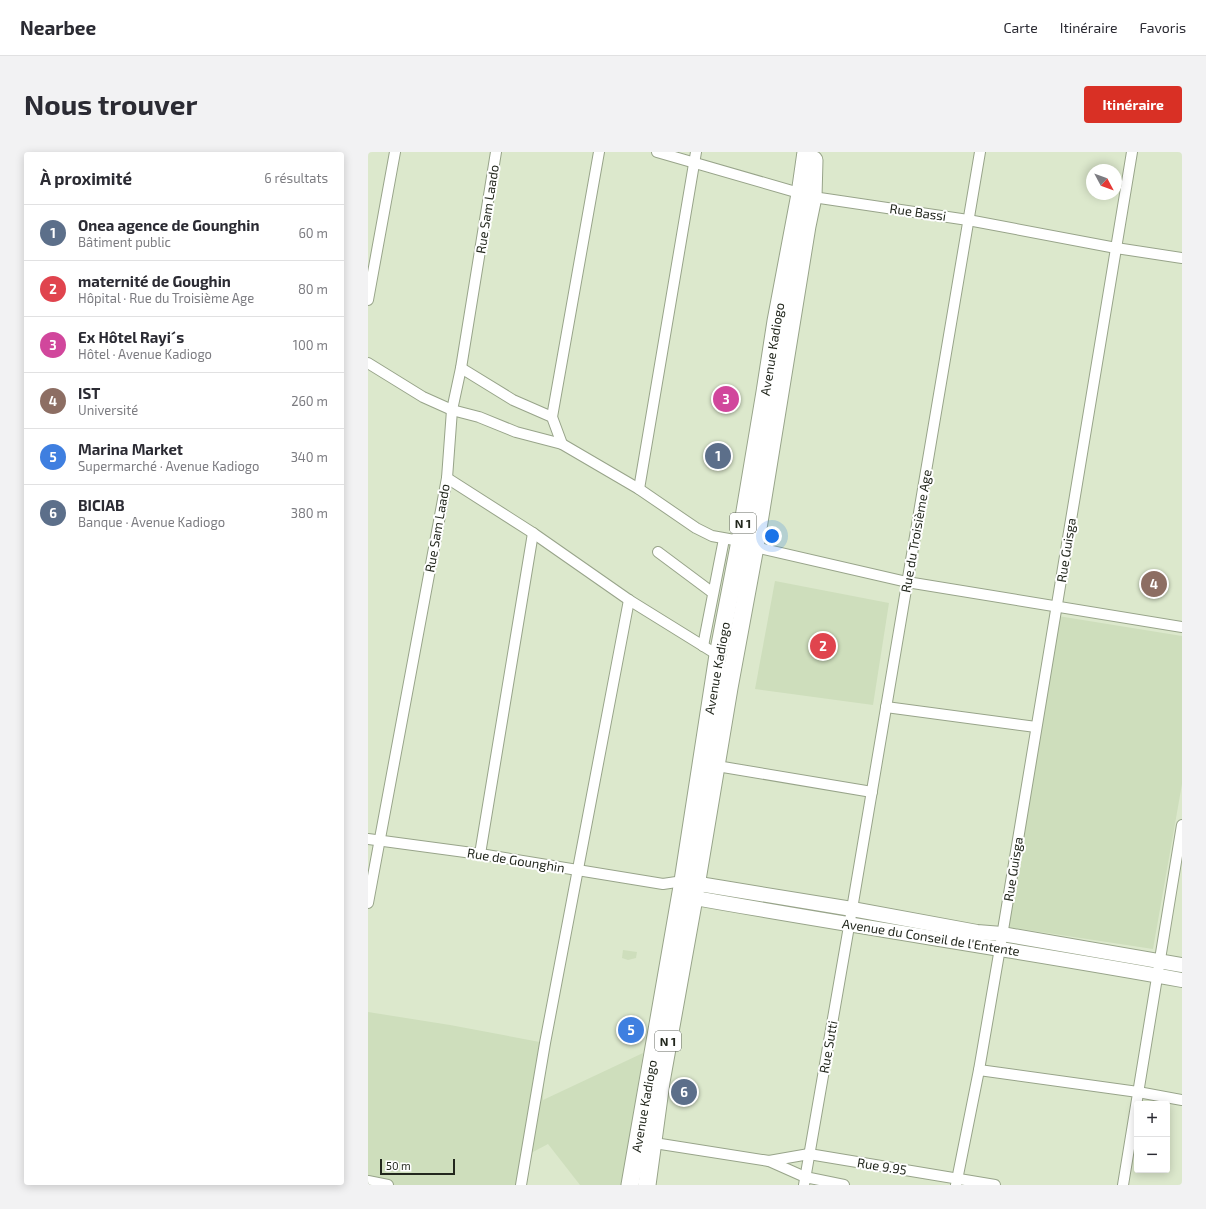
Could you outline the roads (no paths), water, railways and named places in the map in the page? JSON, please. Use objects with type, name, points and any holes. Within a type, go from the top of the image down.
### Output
[{"type":"highway","name":"Avenue Kadiogo","points":[[630,1185],[646,1141],[661,1082],[688,889],[718,655],[739,542],[807,226],[806,152]]},
{"type":"highway","name":"Avenue Kadiogo","points":[[806,195],[815,152]]},
{"type":"highway","name":"Avenue Kadiogo","points":[[688,889],[717,766],[734,663],[739,542]]},
{"type":"highway","name":"Avenue Kadiogo","points":[[646,1141],[647,1185]]},
{"type":"street","points":[[368,300],[395,152]]},
{"type":"street","name":"Rue Sam Laado","points":[[368,903],[447,478],[452,410],[461,368],[496,152]]},
{"type":"street","points":[[562,444],[552,417],[600,152]]},
{"type":"street","name":"Rue Bassi","points":[[657,152],[806,195],[968,220],[1116,248],[1182,258]]},
{"type":"street","points":[[639,489],[696,152]]},
{"type":"street","name":"Rue du Troisième Age","points":[[852,909],[980,152]]},
{"type":"street","name":"Rue Guisga","points":[[956,1182],[979,1070],[1000,948],[1132,152]]},
{"type":"street","points":[[368,363],[423,397],[452,410],[479,417],[516,432],[562,444],[639,489],[696,528],[712,536],[907,582],[1182,627]]},
{"type":"street","points":[[461,368],[513,400],[552,417]]},
{"type":"street","points":[[447,478],[534,533],[629,600],[703,646],[734,663]]},
{"type":"street","points":[[480,854],[534,533]]},
{"type":"street","points":[[703,646],[713,593],[739,542]]},
{"type":"street","points":[[658,552],[713,593]]},
{"type":"street","points":[[521,1185],[545,1043],[629,600]]},
{"type":"street","points":[[886,707],[1036,727]]},
{"type":"street","points":[[717,766],[872,792]]},
{"type":"street","points":[[1123,1185],[1182,827]]},
{"type":"street","name":"Rue de Gounghin","points":[[368,839],[480,854],[688,889]]},
{"type":"street","name":"Avenue du Conseil de l'Entente","points":[[688,889],[852,909],[977,932],[1002,934],[1159,968],[1182,980]]},
{"type":"street","name":"Avenue du Conseil de l'Entente","points":[[688,889],[849,924],[1000,948],[1159,968],[1182,965]]},
{"type":"street","name":"Rue Sutti","points":[[804,1181],[852,909]]},
{"type":"street","points":[[979,1070],[1138,1092],[1182,1100]]},
{"type":"street","name":"Rue 9.95","points":[[646,1141],[769,1161],[809,1154],[956,1182],[995,1185]]},
{"type":"street","name":"Rue 9.95","points":[[769,1161],[804,1181],[844,1185]]},
{"type":"street","points":[[368,1182],[388,1185]]},
{"type":"place","name":"Ex Hôtel Rayi´s","points":[[726,399]]},
{"type":"place","name":"Onea agence de Gounghin","points":[[718,456]]},
{"type":"place","name":"IST","points":[[1154,584]]},
{"type":"place","name":"maternité de Goughin","points":[[823,646]]},
{"type":"place","name":"Marina Market","points":[[631,1030]]},
{"type":"place","name":"BICIAB","points":[[684,1092]]}]
